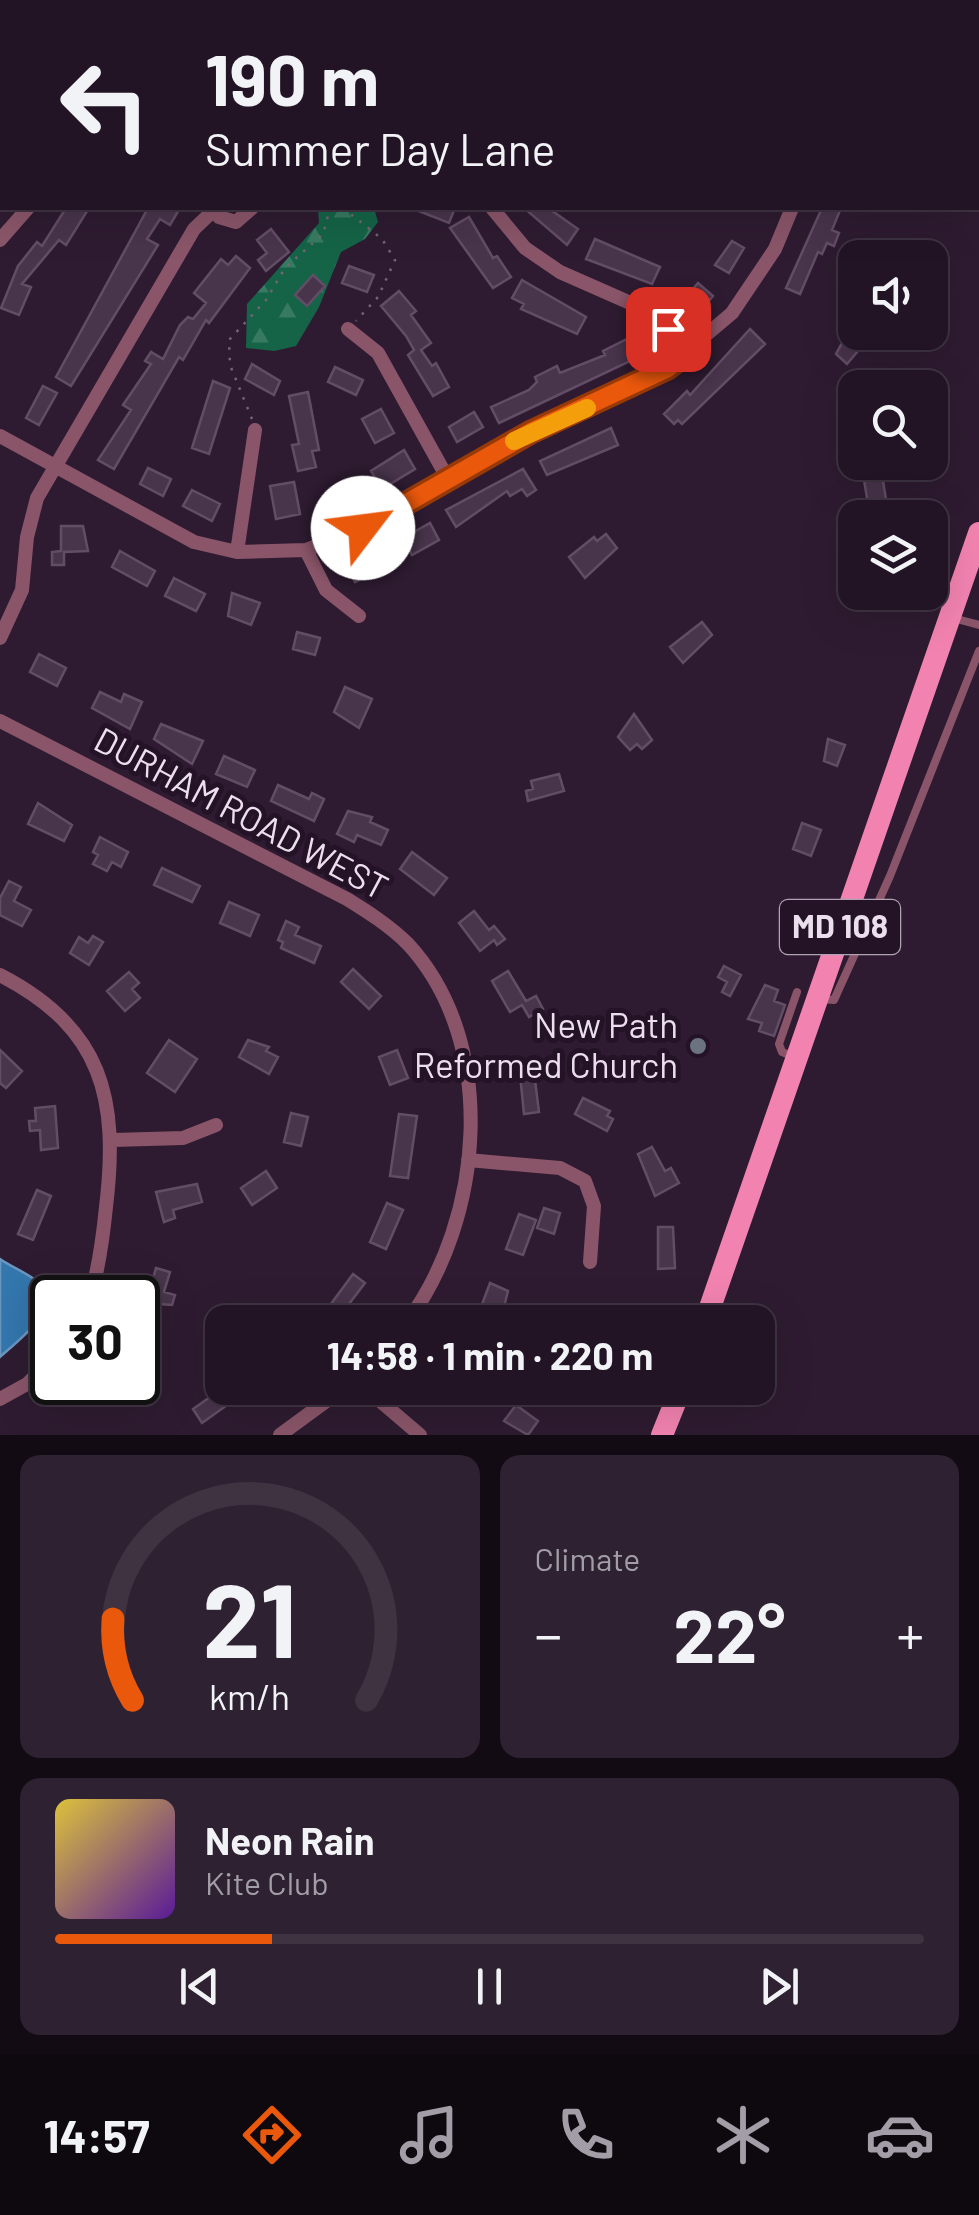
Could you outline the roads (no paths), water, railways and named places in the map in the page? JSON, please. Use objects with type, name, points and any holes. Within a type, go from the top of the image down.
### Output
[{"type":"main road","name":"MD 108","points":[[710,1305],[796,1057],[806,996],[979,533]]},
{"type":"main road","points":[[662,1435],[674,1405]]},
{"type":"street","points":[[0,240],[26,210]]},
{"type":"street","points":[[0,638],[27,570],[30,518],[56,464],[194,229],[213,210]]},
{"type":"street","points":[[215,210],[226,220],[236,222],[250,210]]},
{"type":"street","points":[[494,210],[525,248],[560,272],[656,318],[687,353]]},
{"type":"street","points":[[0,436],[176,534],[238,552],[306,550],[363,528],[531,432],[648,380],[687,353],[747,293],[775,249],[791,210]]},
{"type":"street","points":[[348,329],[378,353],[448,478]]},
{"type":"street","points":[[238,552],[255,430]]},
{"type":"street","points":[[306,550],[326,590],[359,616]]},
{"type":"street","name":"DURHAM ROAD WEST","points":[[0,721],[347,899],[390,928],[425,966],[450,1013],[464,1072],[468,1160],[450,1247],[417,1305]]},
{"type":"street","points":[[0,976],[40,998],[80,1042],[102,1085],[113,1140],[95,1275]]},
{"type":"street","points":[[113,1140],[183,1138],[216,1125]]},
{"type":"street","points":[[468,1160],[560,1168],[585,1181],[594,1206],[590,1262]]},
{"type":"street","points":[[0,1399],[30,1381]]},
{"type":"street","points":[[280,1435],[321,1405]]},
{"type":"street","points":[[385,1405],[420,1435]]},
{"type":"lane","points":[[948,617],[979,625]]},
{"type":"lane","points":[[806,996],[834,1000],[890,876],[979,652]]},
{"type":"water","points":[[0,1259],[30,1277],[30,1329],[0,1357]]},
{"type":"place","name":"New Path Reformed Church","points":[[698,1046]]}]
